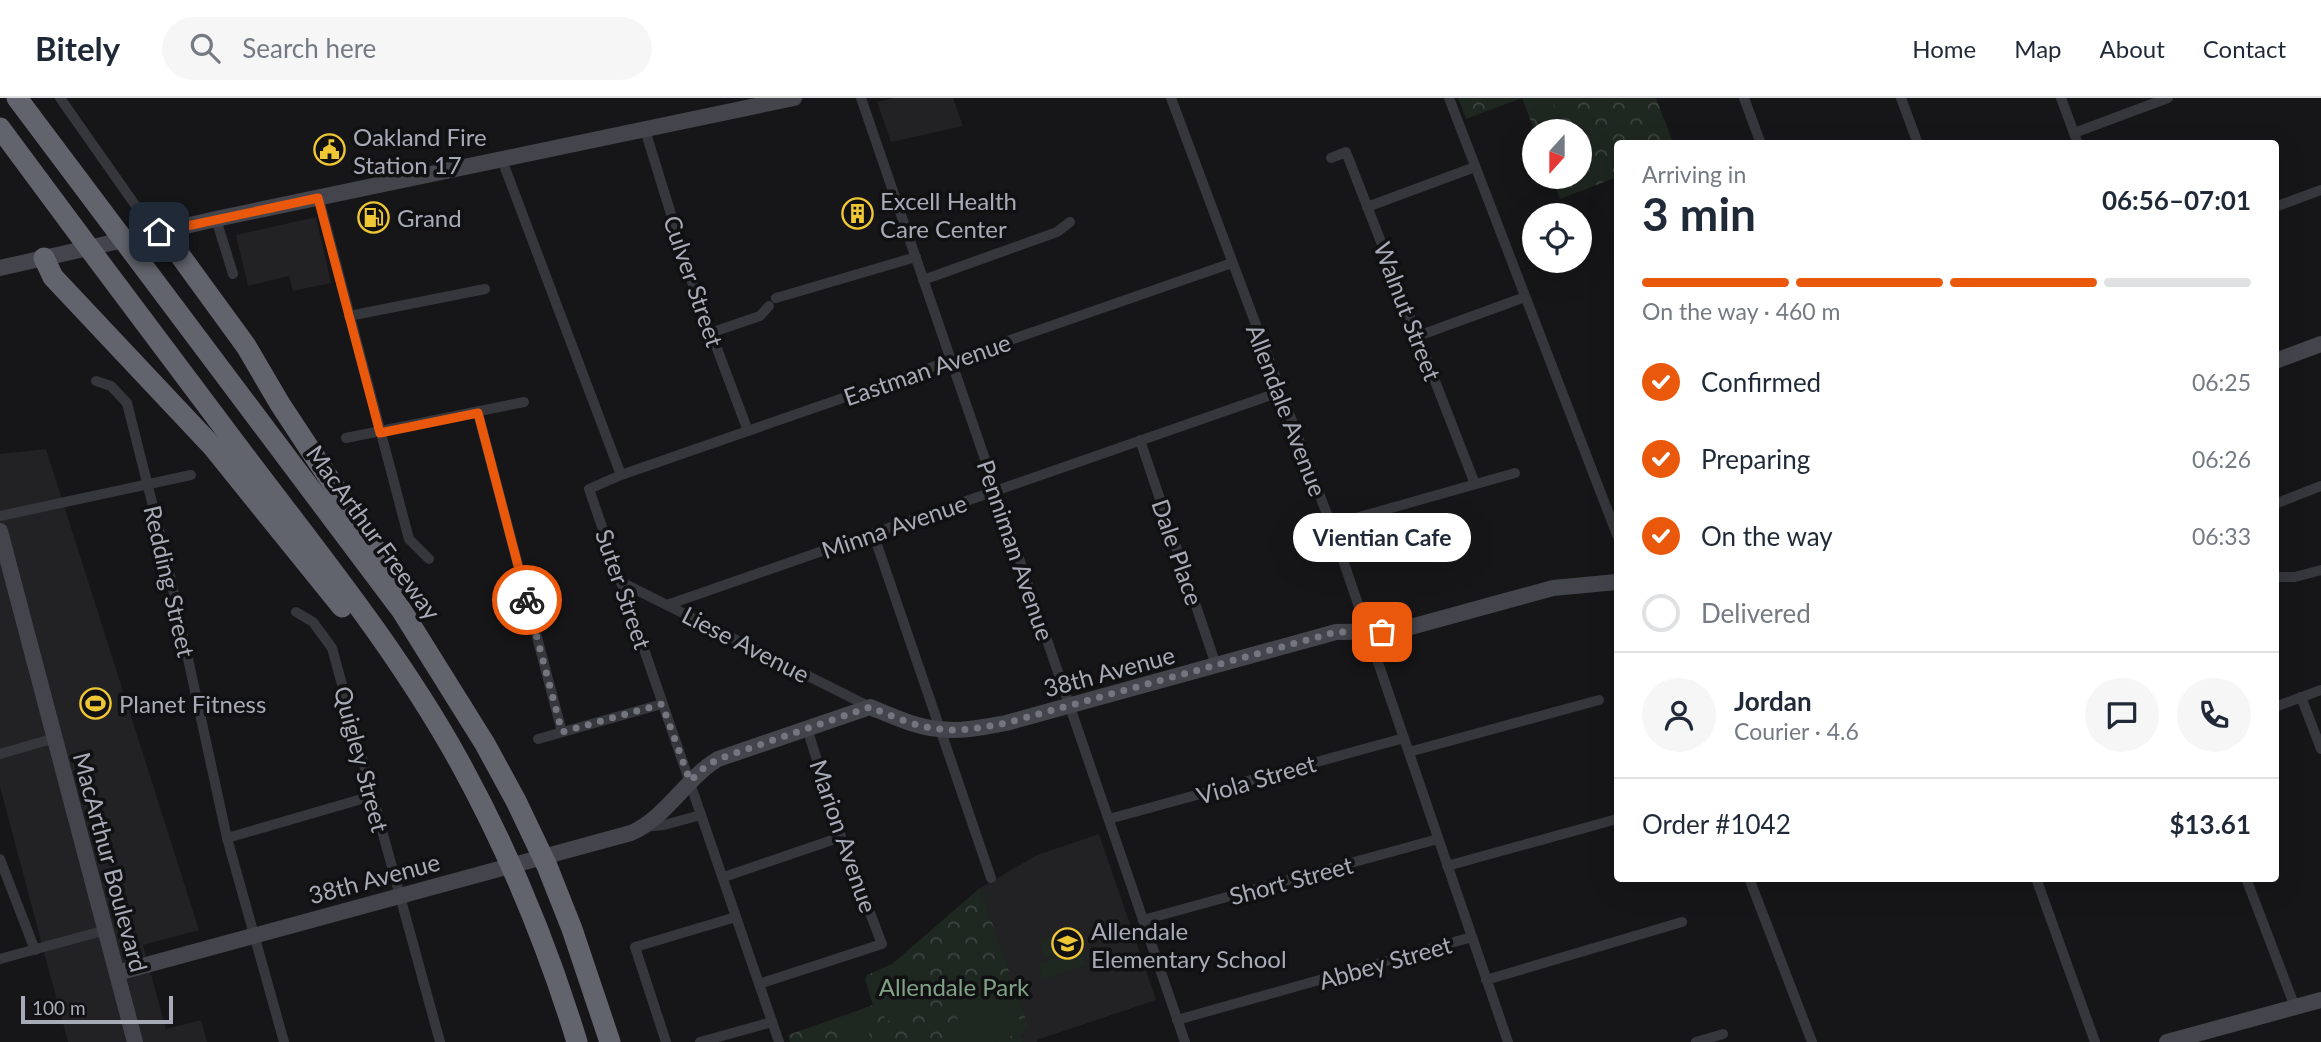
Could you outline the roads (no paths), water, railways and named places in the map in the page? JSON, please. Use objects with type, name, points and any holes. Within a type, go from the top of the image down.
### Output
[{"type":"highway","name":"MacArthur Freeway","points":[[17,98],[402,611],[485,744],[526,822],[572,929],[610,1042]]},
{"type":"highway","points":[[31,98],[107,219]]},
{"type":"highway","points":[[0,128],[349,594],[423,702],[464,770],[517,876],[543,940],[577,1042]]},
{"type":"highway","points":[[159,232],[171,243],[246,346],[280,404],[382,559],[402,611]]},
{"type":"highway","points":[[44,258],[53,277],[212,446],[294,550],[423,702]]},
{"type":"street","points":[[60,98],[138,209],[159,232]]},
{"type":"street","points":[[0,268],[216,219],[645,130],[765,101],[794,98]]},
{"type":"street","name":"Penniman Avenue","points":[[861,98],[1185,1042]]},
{"type":"street","name":"Allendale Avenue","points":[[1171,98],[1331,525],[1508,1042]]},
{"type":"street","points":[[1449,98],[1614,527]]},
{"type":"street","points":[[1744,98],[1760,140]]},
{"type":"street","points":[[1901,98],[1917,140]]},
{"type":"street","points":[[2061,98],[2076,138],[2168,98]]},
{"type":"street","name":"Culver Street","points":[[645,130],[710,333],[747,431]]},
{"type":"street","name":"Walnut Street","points":[[1331,158],[1346,152],[1475,484]]},
{"type":"street","points":[[502,160],[621,475]]},
{"type":"street","points":[[1367,207],[1475,167]]},
{"type":"street","points":[[2279,206],[2321,190]]},
{"type":"street","points":[[318,198],[409,539],[429,559]]},
{"type":"street","points":[[216,219],[233,274]]},
{"type":"street","points":[[923,280],[1057,232],[1070,222]]},
{"type":"street","points":[[710,333],[760,316],[772,302],[916,257]]},
{"type":"street","name":"Eastman Avenue","points":[[621,475],[1232,263]]},
{"type":"street","points":[[349,316],[485,289]]},
{"type":"street","points":[[1418,336],[1525,297]]},
{"type":"street","points":[[2279,360],[2321,344]]},
{"type":"street","name":"Redding Street","points":[[96,381],[111,386],[127,403],[167,562],[227,838],[284,1042]]},
{"type":"street","name":"Minna Avenue","points":[[667,605],[1280,392]]},
{"type":"street","points":[[346,439],[524,402]]},
{"type":"street","points":[[478,413],[562,732]]},
{"type":"street","name":"Dale Place","points":[[1140,440],[1216,665]]},
{"type":"street","points":[[1331,525],[1515,473]]},
{"type":"street","points":[[0,516],[191,475]]},
{"type":"street","name":"Suter Street","points":[[621,475],[589,489],[779,1042]]},
{"type":"street","points":[[2279,502],[2321,486]]},
{"type":"street","name":"MacArthur Boulevard","points":[[0,531],[134,1042]]},
{"type":"street","points":[[873,533],[990,878]]},
{"type":"street","points":[[2279,577],[2295,577],[2321,570]]},
{"type":"street","name":"Liese Avenue","points":[[621,582],[870,707]]},
{"type":"street","name":"38th Avenue","points":[[643,828],[704,768],[718,759],[870,707],[908,722],[939,729],[972,729],[1006,723],[1336,632],[1396,631],[1553,588],[1614,582]]},
{"type":"street","name":"Quigley Street","points":[[296,612],[313,622],[332,648],[440,1042]]},
{"type":"street","points":[[2279,705],[2321,690]]},
{"type":"street","points":[[2301,697],[2321,749]]},
{"type":"street","points":[[1409,752],[1599,700]]},
{"type":"street","points":[[538,739],[662,704]]},
{"type":"street","name":"Marion Avenue","points":[[759,984],[882,944],[841,836],[807,728]]},
{"type":"street","points":[[0,754],[55,738]]},
{"type":"street","name":"Viola Street","points":[[1109,819],[1404,738]]},
{"type":"street","points":[[227,838],[372,796]]},
{"type":"street","name":"38th Avenue","points":[[117,973],[643,828],[701,815]]},
{"type":"street","points":[[1447,866],[1614,820]]},
{"type":"street","points":[[724,877],[841,836]]},
{"type":"street","name":"Short Street","points":[[1143,920],[1438,839]]},
{"type":"street","points":[[0,859],[35,950]]},
{"type":"street","points":[[1751,882],[1812,1042]]},
{"type":"street","points":[[2037,882],[2095,1042]]},
{"type":"street","points":[[2248,882],[2295,1007]]},
{"type":"street","points":[[666,1042],[635,947],[736,917]]},
{"type":"street","points":[[1486,979],[1682,922]]},
{"type":"street","points":[[0,959],[106,930]]},
{"type":"street","name":"Abbey Street","points":[[1177,1020],[1472,937]]},
{"type":"street","points":[[2167,1042],[2207,1037],[2321,1000]]},
{"type":"street","points":[[700,1042],[772,1022]]},
{"type":"street","points":[[1696,1042],[1723,1034]]},
{"type":"place","name":"Oakland Fire Station 17","points":[[330,150]]},
{"type":"place","name":"Excell Health Care Center","points":[[857,214]]},
{"type":"place","name":"Grand","points":[[374,217]]},
{"type":"place","name":"Vientian Cafe","points":[[1382,632]]},
{"type":"place","name":"Planet Fitness","points":[[96,703]]},
{"type":"place","name":"Allendale Elementary School","points":[[1068,944]]},
{"type":"park label","name":"Allendale Park","points":[[954,986]]}]
